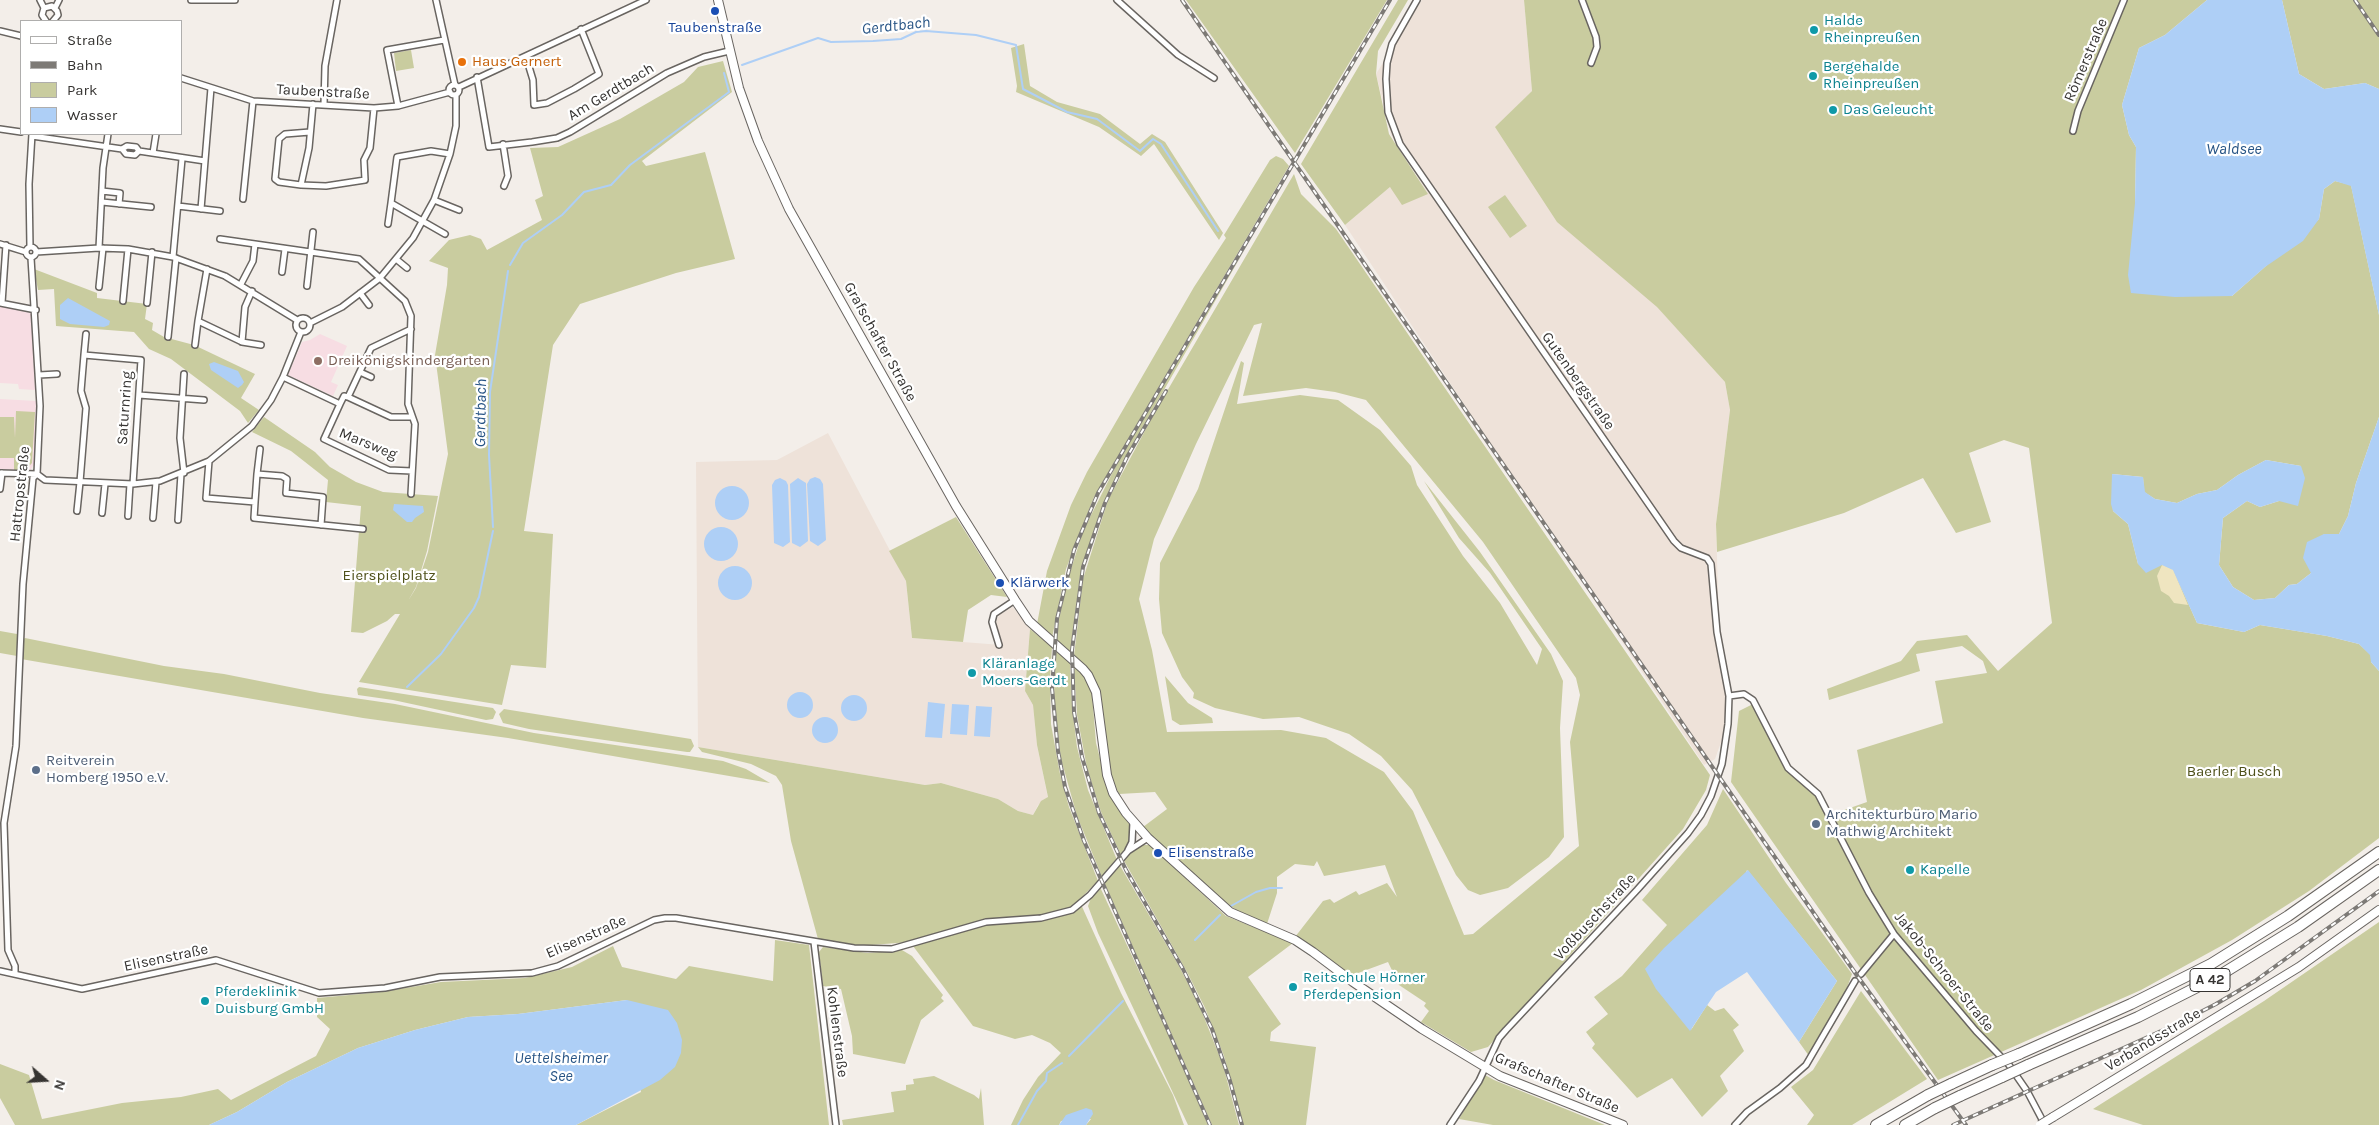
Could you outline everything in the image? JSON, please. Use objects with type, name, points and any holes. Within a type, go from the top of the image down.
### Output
[{"type":"highway","name":"A 42","points":[[1876,1125],[1928,1095],[2131,1004],[2211,964],[2288,916],[2379,852]]},
{"type":"highway","name":"A 42","points":[[1905,1125],[2002,1076],[2138,1017],[2217,976],[2298,927],[2379,870]]},
{"type":"main road","name":"Grafschafter Straße","points":[[718,0],[739,88],[758,141],[789,209],[956,506],[1015,600],[1029,621],[1083,669],[1088,676],[1096,692],[1107,774],[1116,798],[1133,822],[1148,838],[1230,912],[1275,931],[1307,948],[1384,1003],[1486,1068],[1521,1085],[1623,1125]]},
{"type":"main road","name":"Verbandsstraße","points":[[2040,1125],[2291,972],[2379,910]]},
{"type":"street","points":[[40,0],[44,8],[42,12],[43,20]]},
{"type":"street","points":[[54,20],[58,15],[55,8],[59,0]]},
{"type":"street","points":[[191,0],[235,0]]},
{"type":"street","points":[[324,105],[325,66],[337,0]]},
{"type":"street","points":[[0,489],[1,473],[38,474],[45,480],[105,484],[156,482],[183,473],[209,461],[252,426],[271,400],[283,377],[301,332],[308,329],[310,323],[342,307],[380,278],[423,221],[434,200],[450,154],[456,126],[456,95],[459,92],[444,40],[436,0]]},
{"type":"street","points":[[456,95],[450,92],[450,86],[457,86],[526,57],[646,0]]},
{"type":"street","points":[[1117,0],[1178,55],[1214,78]]},
{"type":"street","name":"Gutenbergstraße","points":[[1417,0],[1392,44],[1387,63],[1388,112],[1400,144],[1674,542],[1681,548],[1707,558],[1711,564],[1717,632],[1729,696],[1726,742],[1716,779]]},
{"type":"street","points":[[1582,0],[1596,37],[1596,47],[1591,64]]},
{"type":"street","name":"Römerstraße","points":[[2073,131],[2078,111],[2124,0]]},
{"type":"street","points":[[44,8],[55,8]]},
{"type":"street","points":[[526,57],[533,80],[534,104],[547,103],[574,90],[599,74],[581,30]]},
{"type":"street","points":[[0,32],[20,36]]},
{"type":"street","points":[[398,106],[387,50],[444,40]]},
{"type":"street","name":"Am Gerdtbach","points":[[503,144],[557,138],[668,73],[704,57],[729,51]]},
{"type":"street","points":[[477,77],[489,146],[503,144],[508,176],[504,186]]},
{"type":"street","name":"Taubenstraße","points":[[182,78],[253,101],[374,108],[398,106],[450,92]]},
{"type":"street","points":[[201,209],[211,88]]},
{"type":"street","points":[[243,199],[253,101]]},
{"type":"street","points":[[301,185],[314,104]]},
{"type":"street","points":[[310,132],[285,134],[279,139],[275,179],[279,182],[326,186],[365,180],[364,160],[370,148],[374,108]]},
{"type":"street","points":[[0,129],[20,132]]},
{"type":"street","points":[[26,252],[30,247],[29,184],[32,135]]},
{"type":"street","points":[[37,135],[122,149],[126,154],[135,155],[139,152],[153,153],[182,159],[205,161]]},
{"type":"street","points":[[65,141],[66,135]]},
{"type":"street","points":[[99,286],[102,191],[108,135]]},
{"type":"street","points":[[153,153],[156,135]]},
{"type":"street","points":[[388,224],[397,157],[432,151],[450,154]]},
{"type":"street","points":[[168,337],[182,159]]},
{"type":"street","points":[[102,191],[120,193],[119,204]]},
{"type":"street","points":[[434,200],[459,210]]},
{"type":"street","points":[[102,202],[151,207]]},
{"type":"street","points":[[391,203],[445,234]]},
{"type":"street","points":[[178,206],[220,211]]},
{"type":"street","points":[[307,286],[314,232]]},
{"type":"street","points":[[220,239],[359,259],[408,306],[411,316],[408,404],[415,424],[411,494]]},
{"type":"street","points":[[240,284],[253,260],[255,244]]},
{"type":"street","points":[[36,252],[31,258],[27,256],[26,252],[3,245],[1,303],[8,306],[36,310]]},
{"type":"street","points":[[30,247],[36,252],[101,248],[152,252],[207,268],[240,284],[297,320],[304,318],[310,323]]},
{"type":"street","points":[[123,301],[128,249]]},
{"type":"street","points":[[282,272],[285,249]]},
{"type":"street","points":[[147,302],[152,252]]},
{"type":"street","name":"Hattropstraße","points":[[14,973],[15,966],[8,950],[5,814],[10,795],[16,746],[23,584],[33,478],[38,474],[39,375],[31,258]]},
{"type":"street","points":[[396,259],[407,268]]},
{"type":"street","points":[[195,345],[207,268]]},
{"type":"street","points":[[242,342],[245,307],[252,291]]},
{"type":"street","points":[[360,293],[369,304]]},
{"type":"street","points":[[297,320],[296,327],[301,332]]},
{"type":"street","points":[[198,321],[242,342],[261,345]]},
{"type":"street","points":[[348,397],[371,348],[411,329]]},
{"type":"street","points":[[77,511],[86,408],[82,391],[86,334]]},
{"type":"street","name":"Saturnring","points":[[84,354],[141,360],[128,516]]},
{"type":"street","points":[[360,372],[371,377]]},
{"type":"street","points":[[39,375],[57,374]]},
{"type":"street","points":[[178,520],[183,473],[180,438],[184,374]]},
{"type":"street","points":[[283,377],[340,404],[344,396],[391,417],[412,417]]},
{"type":"street","points":[[139,395],[204,400]]},
{"type":"street","name":"Marsweg","points":[[340,404],[324,439],[389,470],[412,471]]},
{"type":"street","points":[[260,448],[254,518],[363,529]]},
{"type":"street","points":[[209,461],[206,498],[255,502]]},
{"type":"street","points":[[258,474],[282,476],[287,479],[286,494],[323,497],[321,525]]},
{"type":"street","points":[[153,518],[156,482]]},
{"type":"street","points":[[102,513],[105,484]]},
{"type":"street","points":[[999,645],[992,622],[994,614],[1015,600]]},
{"type":"street","name":"Jakob-Schroer-Straße","points":[[1729,696],[1744,694],[1749,696],[1788,768],[1818,794],[1869,893],[1894,934],[1965,1019],[2009,1065],[2027,1091],[2045,1125]]},
{"type":"street","name":"Voßbuschstraße","points":[[1450,1125],[1486,1068],[1499,1038],[1688,833],[1711,796],[1716,779]]},
{"type":"street","points":[[1128,851],[1132,842],[1133,822]]},
{"type":"street","name":"Elisenstraße","points":[[0,971],[82,988],[216,960],[319,992],[386,988],[440,977],[532,973],[558,966],[646,924],[664,918],[676,918],[854,948],[892,949],[986,922],[1060,915],[1082,903],[1128,851],[1148,838]]},
{"type":"street","points":[[1861,974],[1894,934]]},
{"type":"street","name":"Kohlenstraße","points":[[814,942],[836,1125]]},
{"type":"street","points":[[1735,1125],[1747,1112],[1780,1088],[1806,1065],[1855,981]]},
{"type":"shaded area","points":[[1422,0],[1524,0],[1532,91],[1496,127],[1725,382],[1730,410],[1716,524],[1720,662],[1725,689],[1725,731],[1715,759],[1704,765],[1345,225],[1390,187],[1428,194],[1391,135],[1376,74]]},
{"type":"shaded area","points":[[0,306],[31,313],[35,390],[19,389],[18,384],[0,383]]},
{"type":"shaded area","name":"Dreikönigskindergarten","points":[[320,334],[347,346],[331,382],[338,385],[333,396],[288,375],[302,342]]},
{"type":"shaded area","points":[[0,399],[36,401],[34,464],[29,472],[0,470]]},
{"type":"shaded area","name":"Kläranlage Moers-Gerdt","points":[[828,433],[906,581],[912,638],[1001,645],[996,625],[997,619],[1000,614],[1013,607],[1030,629],[1025,691],[1033,705],[1037,745],[1048,798],[1038,805],[1033,815],[1018,811],[998,799],[941,783],[925,785],[698,747],[696,462],[777,460]]},
{"type":"green space","points":[[1186,0],[1387,0],[1295,153]]},
{"type":"green space","points":[[1398,0],[1408,0],[1378,51],[1376,74],[1389,134],[1428,194],[1402,205],[1390,187],[1345,225],[1301,164]]},
{"type":"green space","name":"Baerler Busch","points":[[1524,0],[2207,0],[2165,35],[2139,48],[2122,105],[2129,135],[2136,147],[2135,203],[2232,296],[2319,219],[2324,189],[2335,181],[2351,185],[2379,315],[2379,417],[2356,483],[2348,516],[2339,534],[2324,534],[2311,573],[2297,584],[2289,585],[2275,598],[2254,600],[2233,587],[2219,565],[2223,518],[2247,501],[2260,507],[2279,501],[2301,466],[2266,460],[2238,475],[2217,490],[2197,494],[2177,503],[2155,499],[2144,492],[2143,477],[2112,474],[2113,511],[2128,524],[2138,564],[2162,565],[2173,569],[2197,623],[2244,632],[2260,625],[2327,636],[2359,644],[2371,655],[2371,662],[2379,671],[2379,838],[2309,891],[2232,940],[2141,990],[1938,1080],[1731,782],[1739,711],[1753,704],[1787,769],[1817,795],[1830,815],[1867,802],[1857,750],[1943,723],[1935,681],[1987,673],[1983,661],[1962,646],[1916,654],[1920,671],[1829,700],[1827,689],[1901,661],[1917,641],[1967,635],[1998,671],[2052,623],[2029,448],[2004,440],[1969,453],[1991,522],[1956,533],[1923,478],[1844,513],[1717,552],[1716,524],[1730,410],[1725,382],[1657,307],[1557,222],[1495,127],[1532,91]]},
{"type":"green space","points":[[2282,0],[2379,0],[2379,89],[2365,83],[2324,89],[2299,74]]},
{"type":"green space","points":[[1024,44],[1030,86],[1057,102],[1100,114],[1140,144],[1152,134],[1165,142],[1223,233],[1219,240],[1154,144],[1141,156],[1099,127],[1016,92],[1017,86],[1011,48]]},
{"type":"green space","points":[[411,50],[414,68],[396,71],[394,53]]},
{"type":"green space","name":"Eierspielplatz","points":[[723,61],[732,92],[642,161],[646,166],[705,152],[735,259],[676,273],[580,304],[553,345],[524,531],[553,534],[546,668],[511,665],[502,705],[359,682],[400,614],[395,614],[387,621],[363,633],[351,632],[361,506],[326,502],[328,480],[291,451],[252,432],[264,417],[315,452],[330,467],[356,482],[383,492],[438,496],[427,551],[416,587],[408,601],[416,588],[428,552],[448,454],[435,355],[447,285],[448,268],[429,261],[449,240],[470,235],[481,239],[487,250],[542,220],[535,200],[543,196],[530,148],[558,147],[620,119],[684,82],[698,67]]},
{"type":"green space","points":[[1276,156],[1283,159],[1289,166],[1094,497],[1066,569],[1052,638],[1037,624],[1047,571],[1071,505],[1087,472],[1194,287],[1226,238],[1224,235],[1270,160]]},
{"type":"green space","points":[[1294,174],[1301,194],[1336,229],[1710,775],[1706,790],[1683,829],[1488,1047],[1471,1052],[1421,1022],[1429,1011],[1424,1006],[1426,1003],[1399,985],[1388,962],[1350,976],[1295,937],[1323,901],[1330,899],[1334,903],[1356,891],[1359,895],[1387,883],[1397,897],[1385,865],[1324,876],[1317,861],[1314,866],[1295,864],[1277,877],[1277,893],[1267,924],[1245,916],[1212,893],[1143,827],[1167,809],[1155,792],[1119,794],[1112,780],[1098,686],[1089,671],[1074,656],[1083,579],[1108,500],[1156,410]],"holes":[[[1262,323],[1243,396],[1306,388],[1335,392],[1366,400],[1483,542],[1576,678],[1580,695],[1570,742],[1579,846],[1473,934],[1464,935],[1413,811],[1384,772],[1326,738],[1281,730],[1167,732],[1152,650],[1139,599],[1154,539],[1196,444],[1254,325]]]},
{"type":"green space","points":[[1505,195],[1527,226],[1510,238],[1488,207]]},
{"type":"green space","points":[[1249,242],[1126,456],[1103,504],[1080,576],[1070,653],[1056,641],[1057,629],[1067,582],[1083,531],[1127,444]]},
{"type":"green space","points":[[34,269],[97,293],[97,298],[147,304],[145,319],[153,323],[152,330],[164,337],[194,345],[255,374],[241,398],[259,410],[248,423],[240,411],[171,359],[149,349],[134,332],[56,326],[54,289],[38,290]]},
{"type":"green space","points":[[1241,361],[1244,363],[1237,404],[1300,395],[1338,400],[1380,430],[1411,466],[1417,485],[1463,556],[1500,603],[1537,665],[1542,649],[1490,573],[1459,538],[1424,481],[1480,552],[1551,654],[1563,681],[1560,728],[1564,837],[1549,857],[1508,888],[1480,895],[1468,890],[1456,875],[1412,790],[1381,756],[1349,734],[1299,717],[1263,719],[1215,708],[1193,698],[1194,693],[1182,677],[1162,633],[1159,599],[1160,563],[1198,489]]},
{"type":"green space","points":[[16,411],[35,412],[32,463],[25,471],[14,470],[14,458],[0,458],[0,417],[14,417],[15,438]]},
{"type":"green space","points":[[956,517],[1007,597],[991,595],[968,610],[963,642],[912,638],[906,581],[889,551]]},
{"type":"green space","points":[[1030,629],[1052,647],[1050,679],[1051,724],[1060,774],[1069,807],[1098,881],[1079,900],[1121,993],[1173,1095],[1184,1125],[1086,1125],[1091,1119],[1061,1121],[1059,1125],[1011,1125],[1023,1100],[1038,1077],[1061,1053],[1050,1043],[1032,1035],[1015,1039],[973,1026],[910,942],[858,946],[818,939],[791,841],[782,785],[776,776],[751,764],[702,752],[698,747],[925,785],[941,783],[998,799],[1018,811],[1033,815],[1041,801],[1048,797],[1037,745],[1033,705],[1025,691]]},
{"type":"green space","points":[[0,631],[17,634],[17,656],[0,653]]},
{"type":"green space","points":[[25,638],[164,666],[224,674],[320,693],[395,704],[534,733],[723,761],[746,769],[770,783],[508,738],[363,718],[21,659],[22,641]]},
{"type":"green space","points":[[1055,650],[1070,663],[1072,706],[1077,747],[1088,790],[1117,860],[1102,877],[1077,816],[1061,759],[1054,700]]},
{"type":"green space","points":[[1074,666],[1086,678],[1092,694],[1096,743],[1109,793],[1130,825],[1129,842],[1121,855],[1101,812],[1087,768],[1077,715]]},
{"type":"green space","points":[[1165,676],[1188,703],[1212,718],[1213,723],[1180,725],[1172,720]]},
{"type":"green space","points":[[359,687],[493,708],[496,712],[493,719],[486,720],[393,700],[358,695],[357,689]]},
{"type":"green space","points":[[504,709],[691,739],[694,746],[690,752],[687,752],[529,729],[503,723],[499,714]]},
{"type":"green space","points":[[1723,789],[1786,883],[1852,974],[1844,996],[1809,1056],[1799,1042],[1837,981],[1747,870],[1691,1030],[1707,1005],[1715,1011],[1724,1008],[1739,1025],[1733,1030],[1744,1051],[1720,1076],[1728,1091],[1702,1117],[1672,1078],[1637,1098],[1592,1048],[1595,1044],[1586,1032],[1608,1014],[1594,997],[1622,976],[1667,925],[1642,900],[1707,825]]},
{"type":"green space","points":[[1142,845],[1150,845],[1226,916],[1293,943],[1248,977],[1281,1024],[1271,1032],[1270,1041],[1316,1047],[1306,1125],[1243,1125],[1224,1056],[1205,1008],[1187,972],[1123,859],[1128,853]]},
{"type":"green space","points":[[1119,864],[1179,966],[1200,1007],[1223,1065],[1239,1125],[1212,1125],[1104,882]]},
{"type":"green space","points":[[1100,887],[1208,1125],[1188,1125],[1098,933],[1088,906],[1091,898]]},
{"type":"green space","points":[[2379,922],[2379,1125],[2143,1125],[2093,1109],[2264,1001]]},
{"type":"green space","points":[[775,940],[809,945],[829,1125],[576,1125],[641,1092],[627,1000],[518,1014],[468,1017],[415,1030],[358,1048],[287,1082],[237,1112],[209,1125],[15,1125],[0,1098],[0,1064],[29,1075],[42,1119],[122,1103],[181,1097],[218,1089],[231,1100],[316,1056],[330,1029],[317,1017],[317,998],[382,992],[441,982],[525,978],[572,967],[613,946],[622,967],[676,979],[689,966],[773,981]]},
{"type":"green space","points":[[823,947],[868,953],[902,950],[912,956],[943,995],[941,998],[944,1001],[921,1020],[905,1064],[853,1054],[852,1036],[841,989],[823,986],[819,952]]},
{"type":"green space","points":[[1861,991],[1927,1079],[1852,1125],[1807,1125],[1814,1115],[1791,1087],[1813,1070]]},
{"type":"green space","points":[[1485,1075],[1605,1125],[1493,1125],[1459,1119]]},
{"type":"green space","points":[[934,1076],[979,1099],[981,1088],[984,1125],[843,1125],[842,1120],[894,1112],[891,1092],[906,1090],[906,1085],[914,1084],[913,1079]]},
{"type":"sand","points":[[2162,565],[2173,569],[2188,605],[2174,603],[2169,596],[2161,591],[2157,576]]},
{"type":"water","name":"Waldsee","points":[[2207,0],[2282,0],[2299,74],[2324,89],[2365,83],[2379,89],[2379,315],[2351,186],[2335,181],[2324,189],[2319,219],[2303,241],[2265,267],[2232,296],[2175,297],[2131,293],[2128,275],[2135,203],[2136,147],[2129,135],[2122,105],[2139,48],[2165,35]]},
{"type":"water","points":[[68,298],[110,321],[109,325],[104,327],[70,324],[60,319],[60,305]]},
{"type":"water","points":[[214,362],[238,371],[244,382],[242,385],[238,388],[211,370],[209,364]]},
{"type":"water","points":[[2379,417],[2379,671],[2371,662],[2370,655],[2359,644],[2327,636],[2260,625],[2244,632],[2197,623],[2173,570],[2162,565],[2146,573],[2138,564],[2128,524],[2113,511],[2111,504],[2112,474],[2143,477],[2145,492],[2155,499],[2177,503],[2197,494],[2217,490],[2238,475],[2266,460],[2301,466],[2305,478],[2298,506],[2279,501],[2260,507],[2247,501],[2223,518],[2219,565],[2233,587],[2254,600],[2275,598],[2289,585],[2297,584],[2311,573],[2303,558],[2307,542],[2324,534],[2339,534],[2348,516],[2356,483]]},
{"type":"water","points":[[815,477],[820,479],[823,484],[826,540],[818,546],[810,541],[807,484],[810,479]]},
{"type":"water","points":[[780,478],[786,481],[788,485],[790,542],[783,547],[774,543],[772,485],[775,480]]},
{"type":"water","points":[[798,478],[806,483],[808,541],[800,547],[792,543],[790,484]]},
{"type":"water","points":[[732,486],[739,487],[744,491],[748,496],[748,510],[744,515],[739,519],[732,520],[725,519],[720,515],[716,510],[715,503],[716,496],[720,491],[725,487]]},
{"type":"water","points":[[394,504],[423,506],[424,512],[412,522],[407,522],[393,510]]},
{"type":"water","points":[[721,527],[728,528],[733,532],[737,537],[737,551],[733,556],[728,560],[721,561],[714,560],[709,556],[705,551],[704,544],[705,537],[709,532],[714,528]]},
{"type":"water","points":[[735,566],[742,567],[747,571],[751,576],[751,590],[747,595],[742,599],[735,600],[728,599],[723,595],[719,590],[718,583],[719,576],[723,571],[728,567]]},
{"type":"water","points":[[800,692],[809,696],[813,705],[809,714],[800,718],[791,714],[787,705],[791,696]]},
{"type":"water","points":[[854,695],[863,699],[867,708],[863,717],[854,721],[845,717],[841,708],[845,699]]},
{"type":"water","points":[[928,702],[945,704],[942,738],[925,737]]},
{"type":"water","points":[[952,704],[969,705],[967,735],[950,734]]},
{"type":"water","points":[[976,706],[992,707],[990,737],[974,736]]},
{"type":"water","points":[[825,717],[834,721],[838,730],[834,739],[825,743],[816,739],[812,730],[816,721]]},
{"type":"water","points":[[1748,870],[1837,981],[1799,1042],[1747,972],[1716,992],[1690,1031],[1656,989],[1645,969],[1664,948]]},
{"type":"water","name":"Uettelsheimer See","points":[[627,1000],[668,1010],[677,1023],[682,1040],[681,1053],[675,1067],[660,1080],[576,1125],[209,1125],[237,1112],[287,1082],[358,1048],[415,1030],[468,1017],[518,1014]]},
{"type":"water","points":[[1086,1108],[1092,1110],[1093,1114],[1086,1125],[1059,1125],[1066,1115]]},
{"type":"waterway","name":"Gerdtbach","points":[[742,65],[818,38],[831,42],[873,41],[901,39],[916,32],[926,31],[976,35],[1016,45],[1023,89],[1067,112],[1097,119],[1140,151],[1153,139],[1161,144],[1218,231]]},
{"type":"waterway","name":"Gerdtbach","points":[[510,265],[523,243],[562,215],[584,192],[611,185],[630,165],[729,92],[724,73]]},
{"type":"waterway","name":"Gerdtbach","points":[[493,527],[489,455],[490,392],[508,271]]},
{"type":"waterway","name":"Gerdtbach","points":[[407,687],[441,654],[474,608],[479,597],[493,531]]},
{"type":"waterway","name":"Gerdtbach","points":[[1231,906],[1256,892],[1270,888],[1282,888]]},
{"type":"waterway","name":"Gerdtbach","points":[[1195,940],[1220,915]]},
{"type":"waterway","name":"Gerdtbach","points":[[1069,1056],[1123,1001]]},
{"type":"waterway","name":"Gerdtbach","points":[[1018,1125],[1037,1091],[1046,1081],[1047,1073],[1062,1063]]},
{"type":"railway","points":[[1182,0],[1858,977],[1966,1125]]},
{"type":"railway","points":[[1210,1125],[1084,841],[1065,787],[1058,751],[1052,688],[1057,619],[1074,550],[1098,493],[1390,0]]},
{"type":"railway","points":[[2355,0],[2379,35]]},
{"type":"railway","points":[[1166,391],[1127,457],[1105,503],[1083,567],[1072,650],[1074,712],[1082,757],[1099,813],[1126,870],[1183,969],[1212,1029],[1230,1081],[1242,1125]]},
{"type":"railway","points":[[1953,1125],[2181,1022],[2216,1004],[2255,981],[2379,891]]},
{"type":"place","name":"Taubenstraße","points":[[715,11]]},
{"type":"place","name":"Halde Rheinpreußen","points":[[1814,30]]},
{"type":"place","name":"Haus Gernert","points":[[462,62]]},
{"type":"place","name":"Bergehalde Rheinpreußen","points":[[1813,76]]},
{"type":"place","name":"Das Geleucht","points":[[1833,110]]},
{"type":"place","name":"Dreikönigskindergarten","points":[[318,361]]},
{"type":"place","name":"Klärwerk","points":[[1000,583]]},
{"type":"place","name":"Kläranlage Moers-Gerdt","points":[[972,673]]},
{"type":"place","name":"Reitverein Homberg 1950 e.V.","points":[[36,770]]},
{"type":"place","name":"Architekturbüro Mario Mathwig Architekt","points":[[1816,824]]},
{"type":"place","name":"Elisenstraße","points":[[1158,853]]},
{"type":"place","name":"Kapelle","points":[[1910,870]]},
{"type":"place","name":"Reitschule Hörner Pferdepension","points":[[1293,987]]},
{"type":"place","name":"Pferdeklinik Duisburg GmbH","points":[[205,1001]]}]
